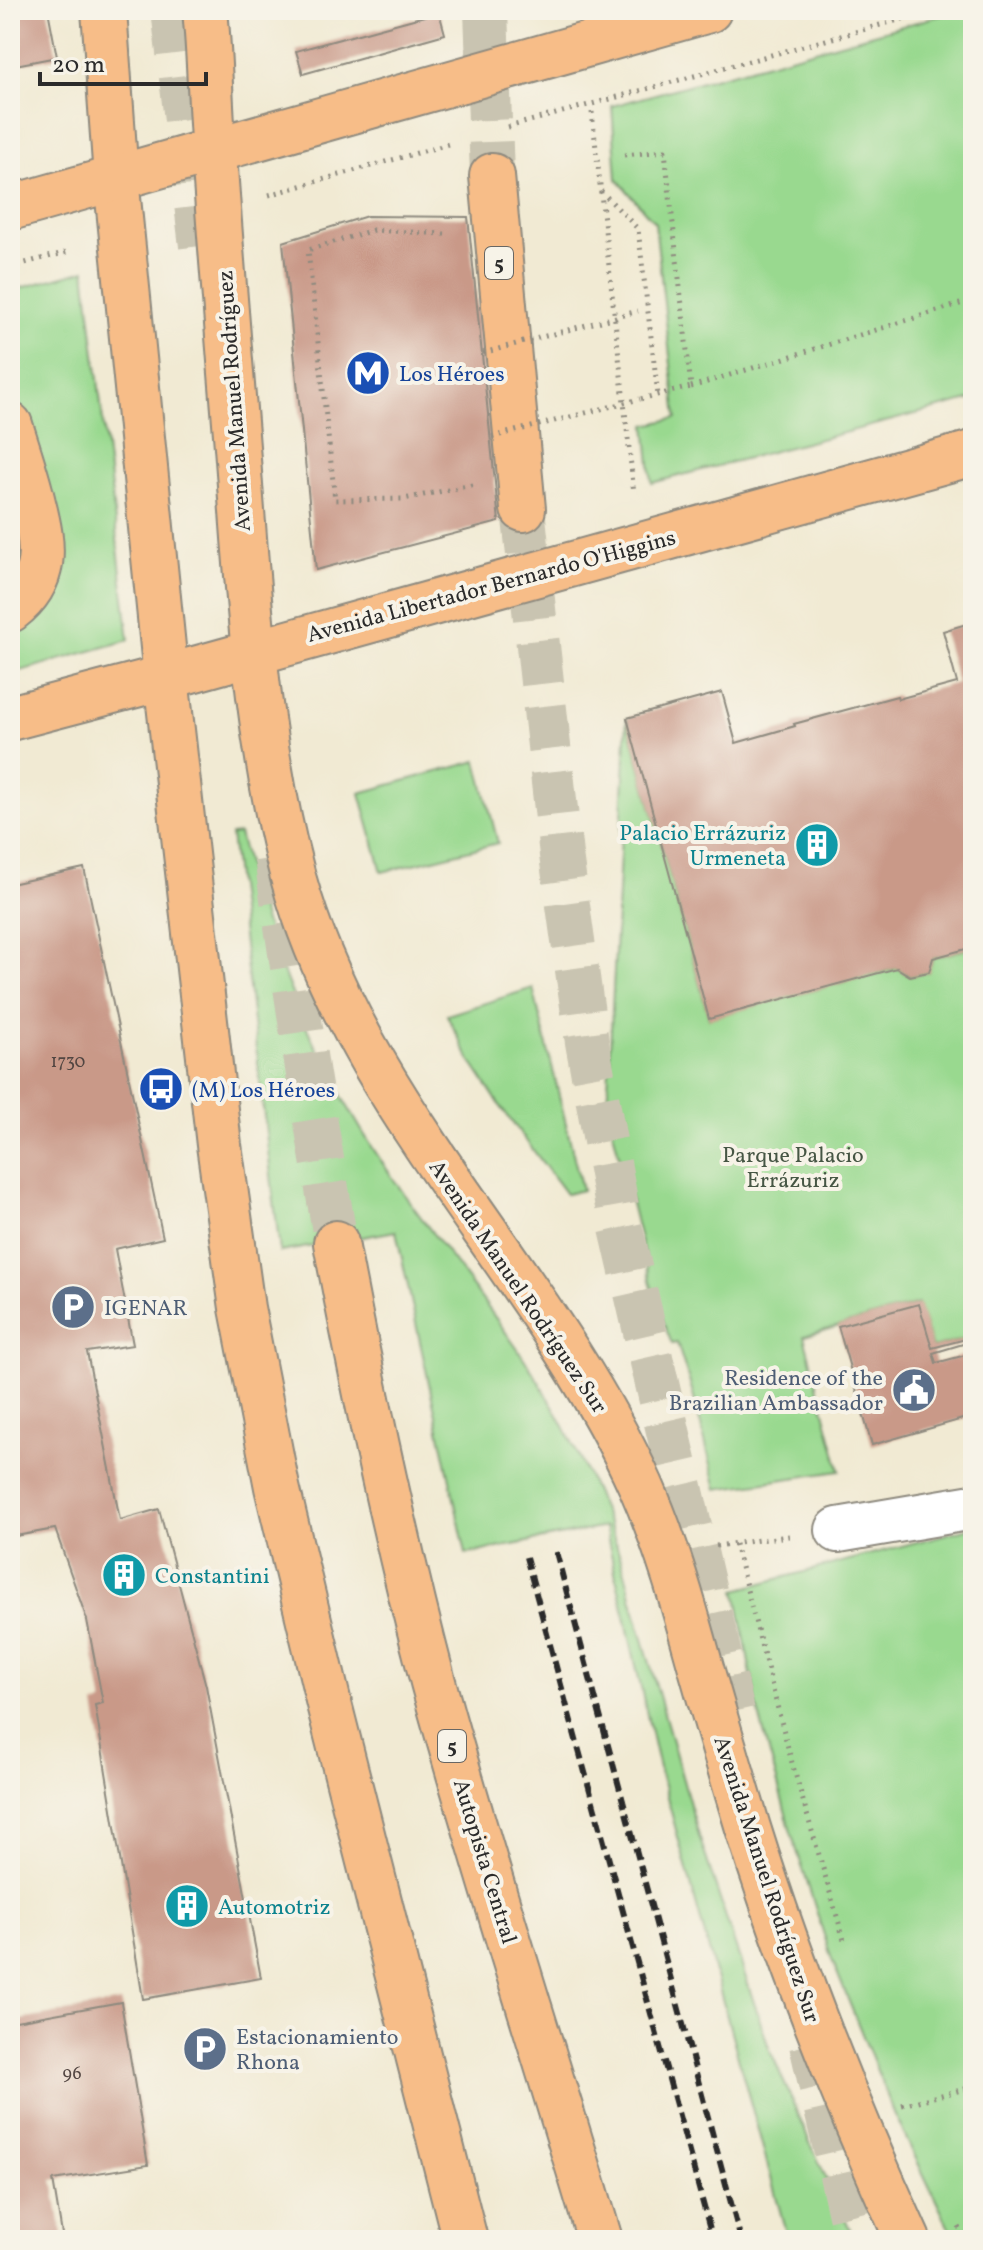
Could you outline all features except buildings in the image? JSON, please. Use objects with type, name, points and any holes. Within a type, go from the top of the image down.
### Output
[{"type":"main road","points":[[104,10],[116,178],[166,677],[219,1145],[245,1323],[277,1487],[465,2240]]},
{"type":"main road","name":"Avenida Manuel Rodríguez","points":[[205,10],[253,651]]},
{"type":"main road","points":[[10,208],[214,152],[651,18],[709,10]]},
{"type":"main road","name":"5","points":[[492,176],[523,509]]},
{"type":"main road","points":[[10,425],[41,531],[42,556],[33,585],[10,610]]},
{"type":"main road","name":"Avenida Libertador Bernardo O'Higgins","points":[[10,718],[973,453]]},
{"type":"main road","name":"Avenida Manuel Rodríguez Sur","points":[[253,651],[266,753],[282,833],[299,896],[328,972],[402,1108],[579,1368],[642,1488],[667,1552],[737,1793],[784,1938],[828,2056],[908,2240]]},
{"type":"main road","name":"Autopista Central","points":[[336,1243],[365,1396],[434,1683],[600,2240]]},
{"type":"street","points":[[838,1530],[973,1507]]},
{"type":"path","points":[[592,112],[634,493]]},
{"type":"path","points":[[624,155],[665,151],[691,387]]},
{"type":"path","points":[[600,190],[638,229],[658,395]]},
{"type":"path","points":[[449,235],[373,230],[308,250],[335,500],[404,499],[473,485],[472,470]]},
{"type":"path","points":[[480,439],[691,387],[973,300]]},
{"type":"path","points":[[483,353],[648,308]]},
{"type":"path","points":[[667,1552],[838,1530]]},
{"type":"path","points":[[735,1544],[792,1763],[848,1951]]},
{"type":"path","points":[[899,2106],[973,2087]]},
{"type":"green space","points":[[960,10],[973,10],[973,399],[652,483],[646,425],[677,418],[655,223],[617,179],[612,106]]},
{"type":"green space","points":[[85,270],[129,640],[10,674],[10,291]]},
{"type":"green space","name":"Parque Palacio Errázuriz","points":[[627,718],[709,1018],[897,968],[910,976],[928,972],[933,958],[973,947],[973,1337],[932,1348],[918,1304],[804,1336],[840,1471],[717,1489],[677,1343],[672,1344],[656,1304],[607,1107]]},
{"type":"green space","points":[[477,761],[498,843],[382,872],[360,793]]},
{"type":"green space","points":[[239,834],[275,951],[306,1026],[343,1099],[404,1193],[529,1366],[565,1428],[596,1494],[621,1558],[699,1836],[768,2045],[855,2240],[788,2240],[658,1764],[605,1527],[466,1554],[396,1231],[280,1252],[231,835]]},
{"type":"green space","points":[[533,988],[582,1190],[566,1194],[471,1062],[447,1015]]},
{"type":"green space","points":[[973,1527],[973,2240],[955,2240],[895,2115],[832,1960],[790,1829],[756,1703],[736,1590]]},
{"type":"tunnel","points":[[173,10],[201,246]]},
{"type":"tunnel","points":[[486,10],[492,176]]},
{"type":"tunnel","points":[[523,509],[561,855],[587,1042],[621,1228],[733,1712]]},
{"type":"tunnel","points":[[276,858],[336,1243]]},
{"type":"tunnel","points":[[811,2044],[856,2240]]},
{"type":"railway","points":[[556,1552],[741,2240]]},
{"type":"railway","points":[[526,1557],[713,2240]]},
{"type":"place","name":"Los Héroes","points":[[368,373]]},
{"type":"place","name":"Palacio Errázuriz Urmeneta","points":[[817,845]]},
{"type":"place","name":"(M) Los Héroes","points":[[161,1089]]},
{"type":"place","name":"IGENAR","points":[[73,1307]]},
{"type":"place","name":"Residence of the Brazilian Ambassador","points":[[914,1390]]},
{"type":"place","name":"Constantini","points":[[124,1575]]},
{"type":"place","name":"Automotriz","points":[[187,1906]]},
{"type":"place","name":"Estacionamiento Rhona","points":[[205,2049]]}]
